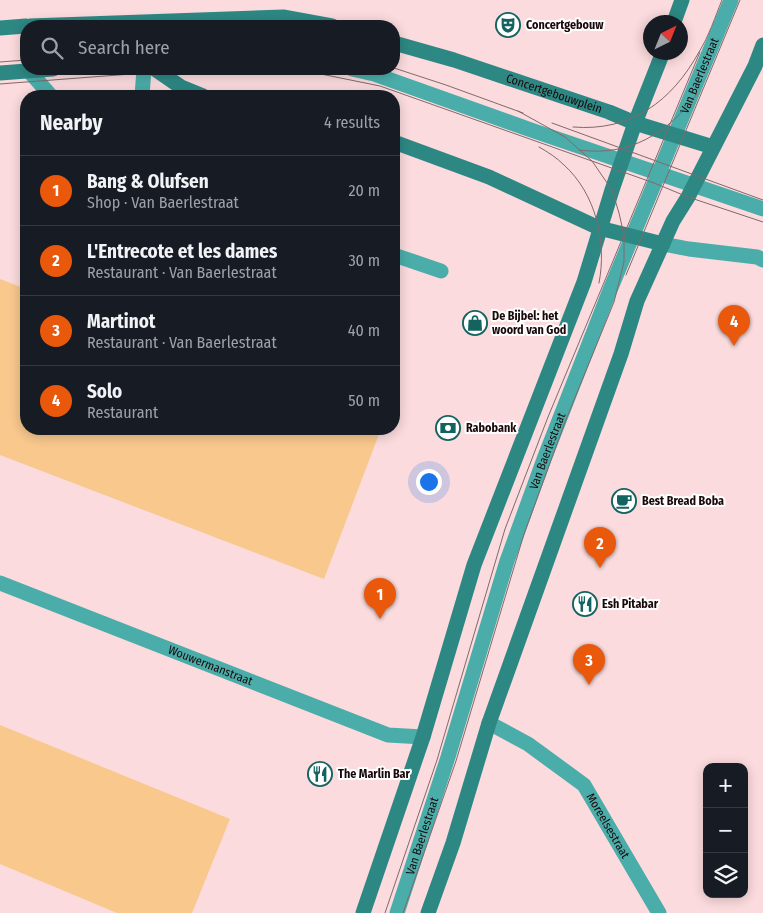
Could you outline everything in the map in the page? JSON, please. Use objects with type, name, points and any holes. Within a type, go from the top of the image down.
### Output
[{"type":"street","points":[[677,15],[682,0]]},
{"type":"street","name":"Van Baerlestraat","points":[[397,913],[448,756],[507,560],[547,450],[632,237],[731,0]]},
{"type":"street","points":[[226,20],[283,17],[299,20]]},
{"type":"street","points":[[0,28],[20,27]]},
{"type":"street","name":"Concertgebouwplein","points":[[400,45],[454,60],[609,112],[635,123],[713,147]]},
{"type":"street","points":[[428,913],[453,843],[489,722],[621,354],[637,301],[674,221],[755,66],[763,45]]},
{"type":"street","points":[[364,913],[423,737],[474,565],[584,282],[599,228],[635,123],[660,60]]},
{"type":"street","points":[[0,73],[20,72]]},
{"type":"street","points":[[33,75],[46,90]]},
{"type":"street","points":[[142,90],[144,75]]},
{"type":"street","points":[[164,75],[188,90]]},
{"type":"street","points":[[377,75],[763,209]]},
{"type":"street","points":[[400,144],[489,178],[599,228],[689,250],[758,257],[763,260]]},
{"type":"street","points":[[400,257],[441,271]]},
{"type":"street","name":"Wouwermanstraat","points":[[0,583],[388,735],[423,737]]},
{"type":"street","name":"Moreelsestraat","points":[[489,722],[528,744],[584,785],[659,913]]},
{"type":"shaded area","points":[[0,279],[20,287],[20,435],[379,435],[324,579],[0,455]]},
{"type":"shaded area","points":[[0,725],[230,819],[192,913],[117,913],[0,864]]},
{"type":"tram line","points":[[573,127],[594,127],[613,124],[648,110],[663,99],[676,85],[699,52],[722,0]]},
{"type":"tram line","points":[[626,275],[740,0]]},
{"type":"tram line","points":[[385,913],[437,760],[505,529],[548,417],[700,52]]},
{"type":"tram line","points":[[0,62],[20,60]]},
{"type":"tram line","points":[[400,70],[523,113]]},
{"type":"tram line","points":[[0,84],[118,75]]},
{"type":"tram line","points":[[326,75],[391,90]]},
{"type":"tram line","points":[[400,93],[654,183],[688,197],[763,222]]},
{"type":"tram line","points":[[579,150],[615,150],[631,146],[646,139],[674,120],[697,94]]},
{"type":"tram line","points":[[403,913],[456,761],[524,534],[565,422],[614,302],[624,262],[624,235],[612,190],[592,161],[565,137],[518,111]]},
{"type":"tram line","points":[[552,123],[763,200]]},
{"type":"tram line","points":[[539,147],[558,160],[575,177],[591,204],[600,235],[601,267],[599,283]]},
{"type":"place","name":"Concertgebouw","points":[[508,25]]},
{"type":"place","name":"De Bijbel: het woord van God","points":[[475,323]]},
{"type":"place","name":"Solo","points":[[734,346]]},
{"type":"place","name":"Rabobank","points":[[448,428]]},
{"type":"place","name":"Best Bread Boba","points":[[624,501]]},
{"type":"place","name":"L'Entrecote et les dames","points":[[600,568]]},
{"type":"place","name":"Esh Pitabar","points":[[585,604]]},
{"type":"place","name":"Bang & Olufsen","points":[[380,619]]},
{"type":"place","name":"Martinot","points":[[589,685]]},
{"type":"place","name":"The Marlin Bar","points":[[320,774]]}]
